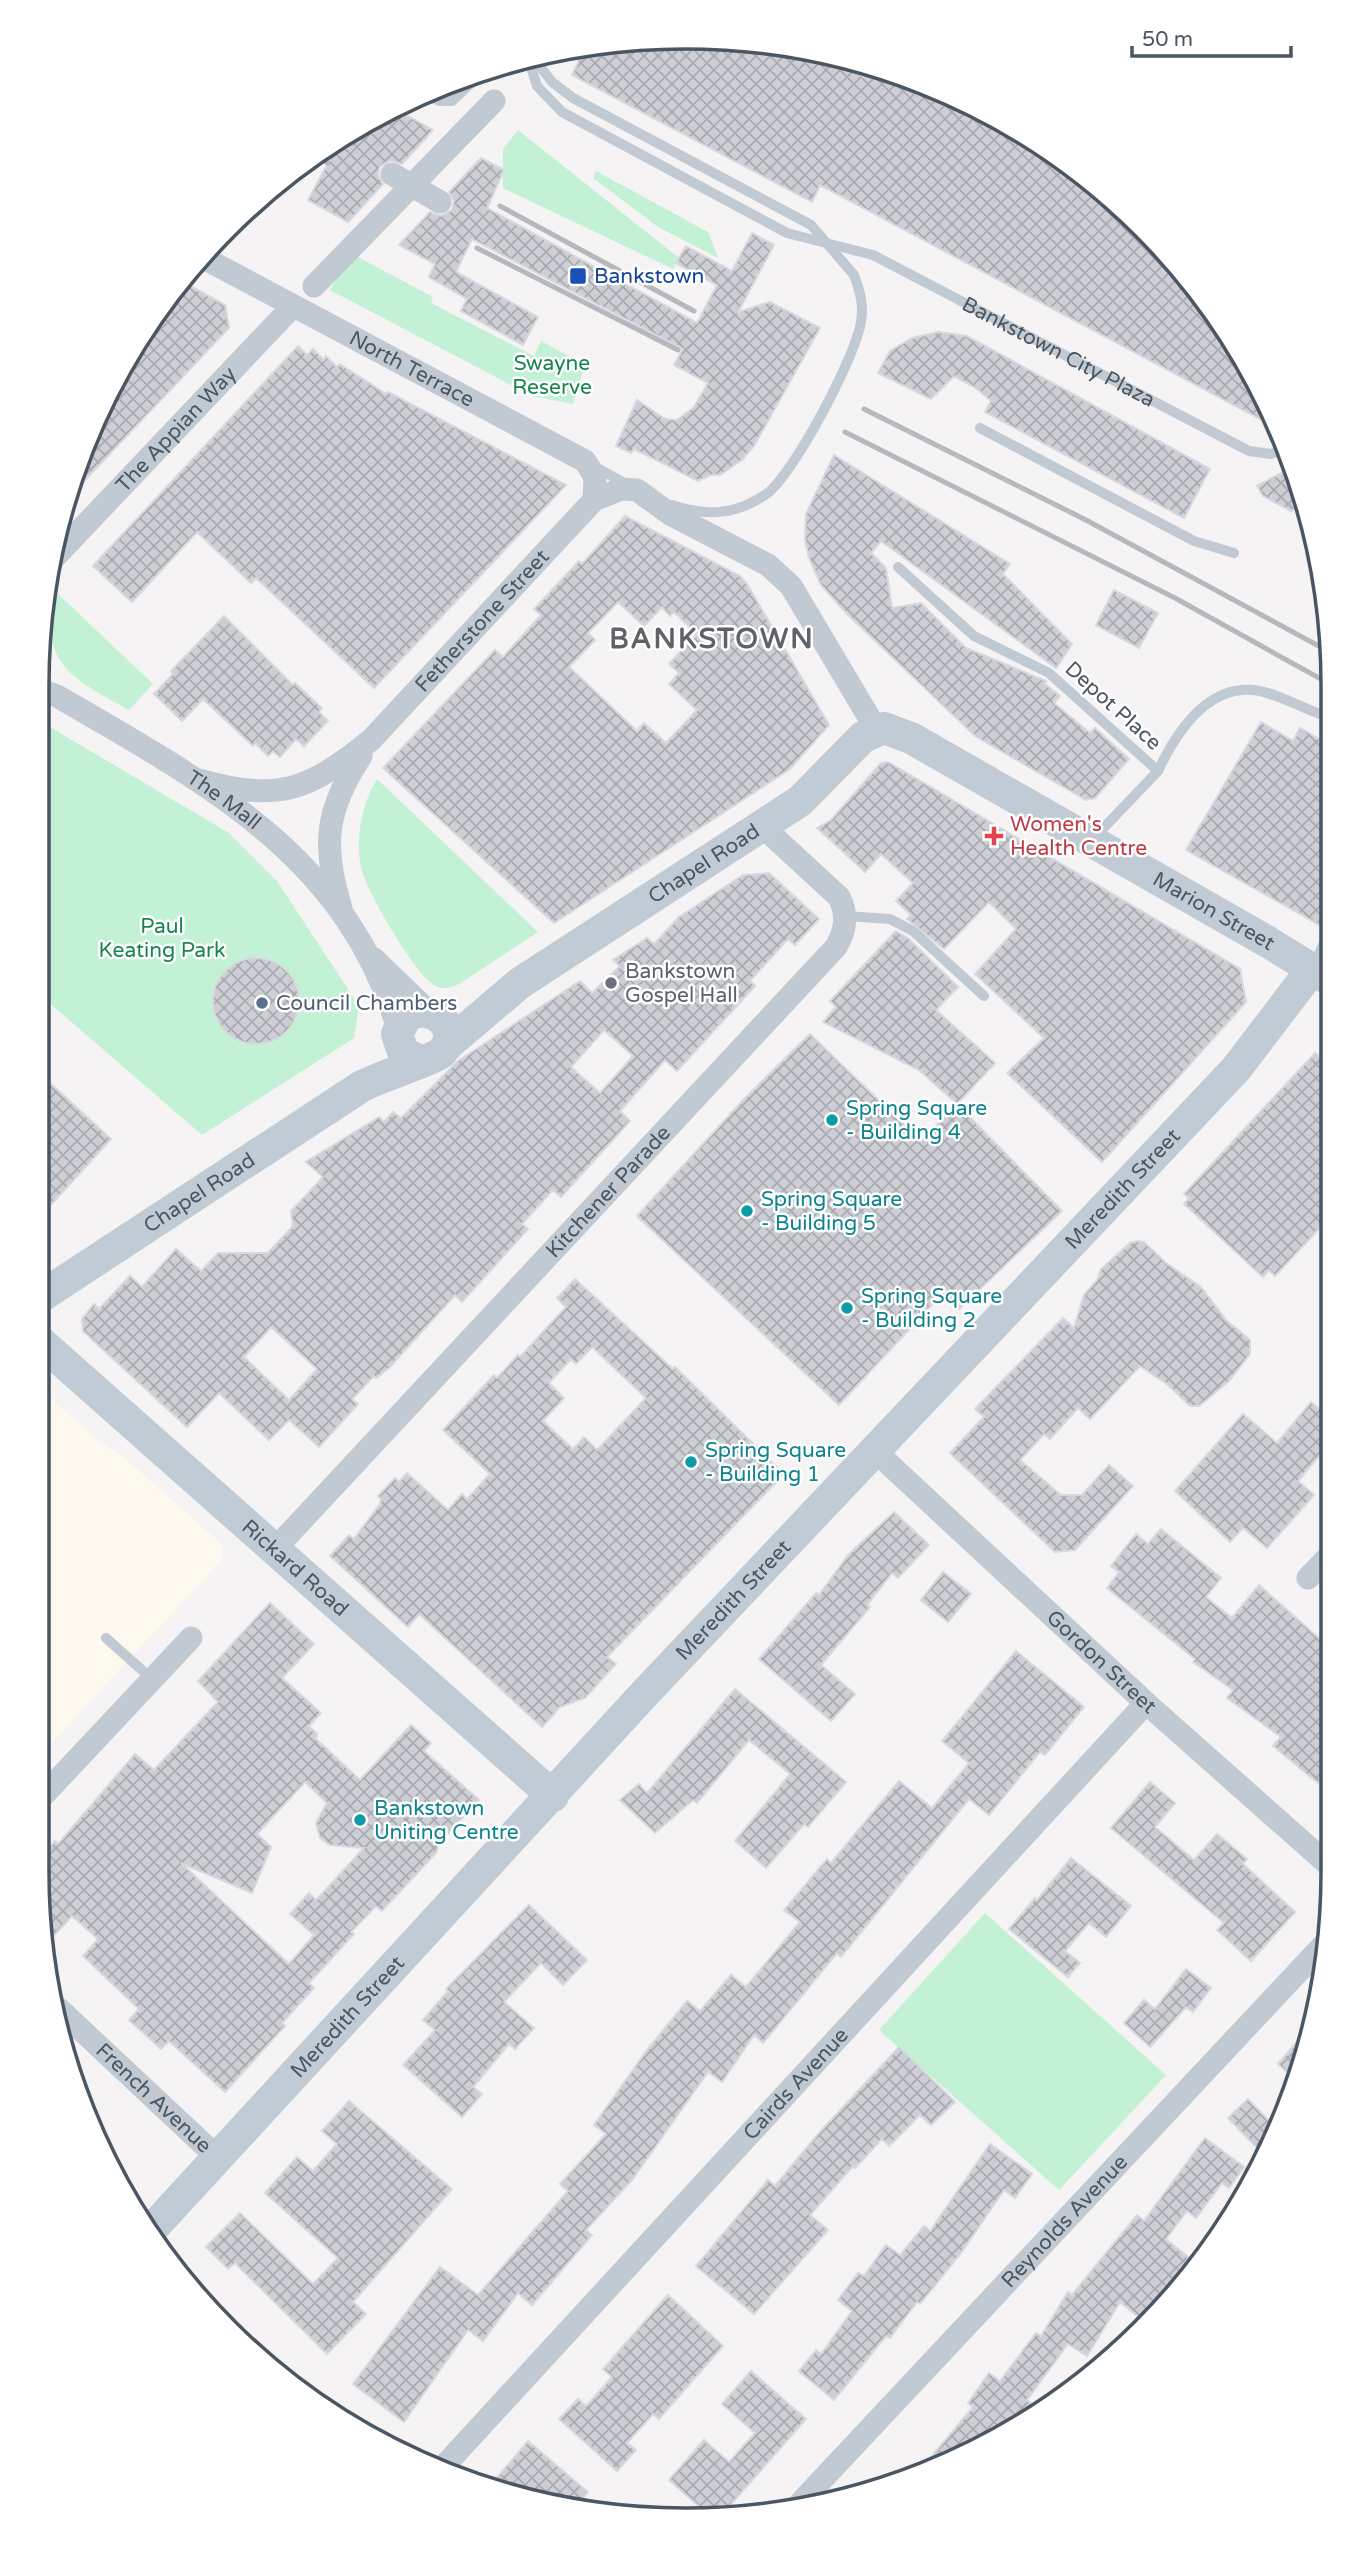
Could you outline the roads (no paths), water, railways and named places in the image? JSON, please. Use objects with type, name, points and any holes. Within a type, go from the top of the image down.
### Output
[{"type":"street","points":[[314,286],[402,180],[495,101]]},
{"type":"street","points":[[402,180],[440,202]]},
{"type":"street","name":"North Terrace","points":[[211,262],[585,461]]},
{"type":"street","name":"The Appian Way","points":[[64,550],[293,306]]},
{"type":"street","points":[[585,461],[595,477],[594,500],[621,489],[637,490],[670,514],[768,565],[780,575],[791,586],[876,729]]},
{"type":"street","name":"Fetherstone Street","points":[[199,780],[259,792],[297,787],[333,770],[371,740],[594,500]]},
{"type":"street","name":"The Mall","points":[[49,693],[199,780],[279,841],[342,911],[372,957],[398,1031]]},
{"type":"street","name":"Chapel Road","points":[[49,1291],[362,1086],[434,1053],[520,983],[810,794],[857,743],[876,729]]},
{"type":"street","name":"Marion Street","points":[[876,729],[894,730],[911,737],[1321,974]]},
{"type":"street","name":"Fetherstone Street","points":[[342,911],[328,858],[328,832],[341,790],[371,740]]},
{"type":"street","points":[[763,827],[839,897],[846,916]]},
{"type":"street","name":"Kitchener Parade","points":[[274,1550],[828,958],[842,936],[846,916]]},
{"type":"street","name":"The Mall","points":[[372,957],[431,1012]]},
{"type":"street","name":"Meredith Street","points":[[156,2225],[646,1692],[876,1452],[1236,1069],[1321,974]]},
{"type":"street","name":"Chapel Road","points":[[431,1012],[466,1004],[489,992],[520,983]]},
{"type":"street","points":[[431,1012],[445,1024],[434,1053],[403,1052],[398,1031],[410,1014],[431,1012]]},
{"type":"street","name":"Chapel Road","points":[[362,1086],[383,1061],[398,1031]]},
{"type":"street","name":"Rickard Road","points":[[49,1350],[553,1796]]},
{"type":"street","name":"Gordon Street","points":[[876,1452],[1146,1703],[1321,1858]]},
{"type":"street","points":[[1308,1578],[1321,1564]]},
{"type":"street","points":[[49,1789],[191,1638]]},
{"type":"street","name":"Cairds Avenue","points":[[448,2462],[1146,1703]]},
{"type":"street","name":"Reynolds Avenue","points":[[806,2496],[1316,1953]]},
{"type":"street","name":"French Avenue","points":[[65,2014],[218,2158]]},
{"type":"lane","name":"Bankstown City Plaza","points":[[538,67],[552,82],[573,98],[802,220],[829,243],[854,275],[863,307],[856,341],[790,468],[769,492],[742,508],[712,514],[686,509],[637,490],[585,461]]},
{"type":"lane","name":"Bankstown City Plaza","points":[[533,68],[537,86],[552,104],[573,119],[787,233],[873,255],[1248,451],[1271,454],[1277,452]]},
{"type":"lane","points":[[436,100],[452,101],[465,89]]},
{"type":"lane","points":[[980,428],[1194,541],[1234,553]]},
{"type":"lane","name":"Depot Place","points":[[898,567],[974,636],[1049,673],[1158,771],[1092,840]]},
{"type":"lane","points":[[1158,771],[1184,724],[1202,707],[1225,696],[1252,690],[1321,714]]},
{"type":"lane","points":[[846,916],[890,919],[914,931],[984,996]]},
{"type":"lane","points":[[106,1638],[152,1679]]},
{"type":"railway","points":[[500,206],[694,311]]},
{"type":"railway","points":[[477,248],[678,350]]},
{"type":"railway","points":[[864,409],[1086,520],[1320,647]]},
{"type":"railway","points":[[845,432],[1175,598],[1321,679]]},
{"type":"place","name":"Bankstown","points":[[578,276]]},
{"type":"place","name":"Women's Health Centre","points":[[994,836]]},
{"type":"place","name":"Bankstown Gospel Hall","points":[[611,983]]},
{"type":"place","name":"Council Chambers","points":[[262,1003]]},
{"type":"place","name":"Spring Square - Building 4","points":[[832,1120]]},
{"type":"place","name":"Spring Square - Building 5","points":[[747,1211]]},
{"type":"place","name":"Spring Square - Building 2","points":[[847,1308]]},
{"type":"place","name":"Spring Square - Building 1","points":[[691,1462]]},
{"type":"place","name":"Bankstown Uniting Centre","points":[[360,1820]]},
{"type":"district","name":"BANKSTOWN","points":[[712,639]]},
{"type":"park label","name":"Swayne Reserve","points":[[552,375]]},
{"type":"park label","name":"Paul Keating Park","points":[[162,938]]}]
